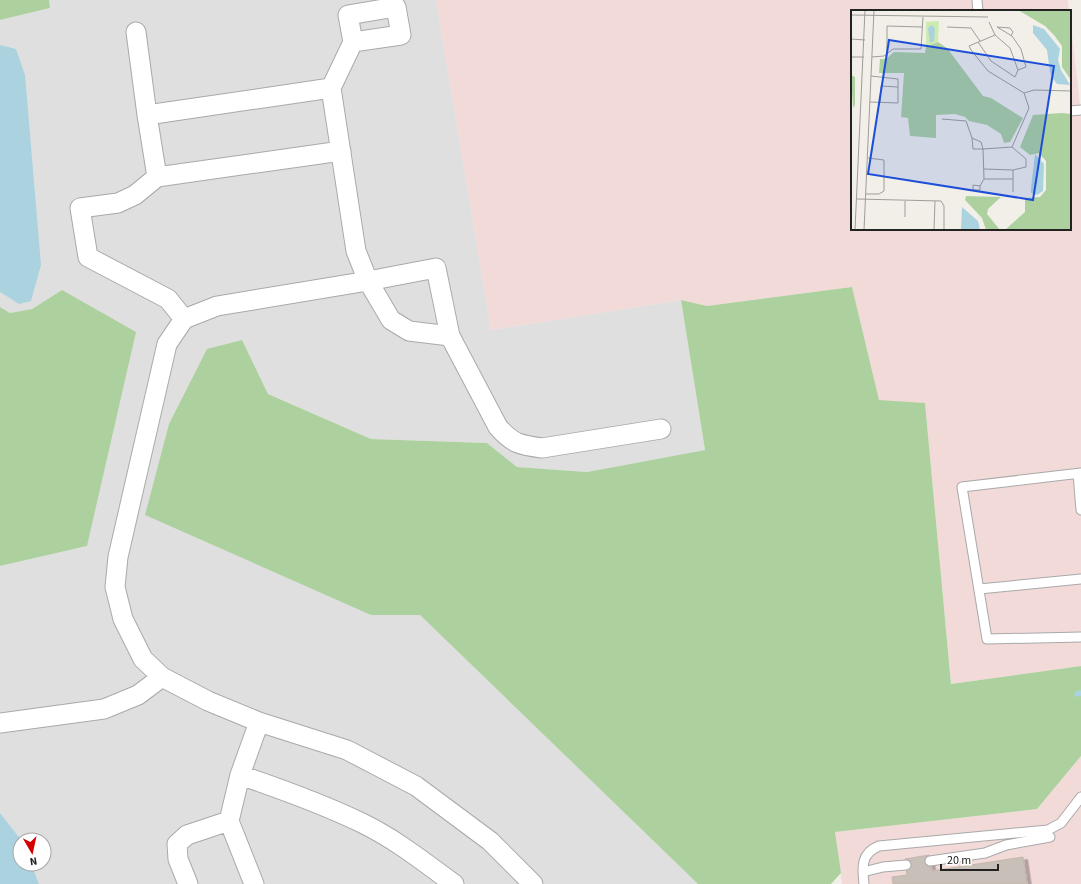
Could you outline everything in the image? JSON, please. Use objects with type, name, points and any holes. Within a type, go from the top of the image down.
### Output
[{"type":"street","points":[[136,32],[157,177]]},
{"type":"street","points":[[353,42],[331,88],[356,250],[368,281],[391,320],[409,331],[450,336]]},
{"type":"street","points":[[147,115],[331,88]]},
{"type":"street","points":[[184,319],[168,299],[88,257],[80,208],[118,203],[135,195],[157,177],[340,151]]},
{"type":"street","points":[[533,884],[490,841],[416,786],[347,750],[259,722],[208,701],[162,677],[143,659],[123,619],[115,587],[120,549],[167,344],[184,319],[217,306],[436,268],[450,336],[498,427],[509,439],[524,445],[542,448],[661,429]]},
{"type":"street","points":[[0,723],[104,709],[138,695],[162,677]]},
{"type":"street","points":[[254,884],[229,821],[240,775],[259,722]]},
{"type":"street","points":[[240,775],[302,797],[363,823],[409,850],[454,884]]},
{"type":"street","points":[[188,884],[178,859],[177,844],[187,835],[229,821]]},
{"type":"lane","points":[[977,0],[978,10]]},
{"type":"lane","points":[[1071,112],[1081,110]]},
{"type":"lane","points":[[1081,510],[1079,473],[962,488],[987,639],[1081,636]]},
{"type":"lane","points":[[979,589],[1081,579]]},
{"type":"lane","points":[[864,884],[862,866],[866,855],[879,846],[1048,830],[1062,823],[1081,797]]},
{"type":"lane","points":[[930,861],[985,853],[1006,844],[1050,837]]},
{"type":"lane","points":[[863,872],[883,867],[906,865]]},
{"type":"shaded area","points":[[49,0],[436,0],[491,330],[681,300],[705,450],[587,472],[517,467],[487,443],[371,439],[268,394],[242,340],[370,615],[420,615],[698,884],[0,884],[0,566],[87,546],[62,290],[32,309],[10,313],[0,307],[0,20],[50,8]]},
{"type":"shaded area","points":[[436,0],[1068,0],[1069,10],[851,10],[851,230],[1071,230],[1071,27],[1081,113],[1081,666],[951,684],[925,403],[879,401],[852,287],[707,306],[681,300],[491,330]]},
{"type":"shaded area","points":[[1081,756],[1081,884],[842,884],[835,832],[1037,809]]},
{"type":"green space","points":[[0,0],[49,0],[50,8],[0,20]]},
{"type":"green space","points":[[852,287],[879,400],[925,403],[951,684],[1081,666],[1081,756],[1037,809],[835,832],[841,873],[831,884],[698,884],[420,615],[371,615],[145,515],[169,424],[207,349],[242,340],[268,394],[371,439],[487,443],[517,467],[587,472],[705,450],[681,300],[707,306]]},
{"type":"green space","points":[[62,290],[136,332],[87,546],[0,566],[0,307],[10,313],[32,309]]},
{"type":"water","points":[[0,45],[16,49],[25,75],[41,265],[31,301],[19,304],[0,292]]},
{"type":"water","points":[[0,813],[15,832],[12,832],[12,872],[34,872],[39,884],[0,884]]},
{"type":"building","points":[[929,855],[932,871],[1023,857],[1027,884],[893,884],[892,877],[907,875],[905,859]]},
{"type":"waterway","points":[[1077,694],[1081,693]]}]
